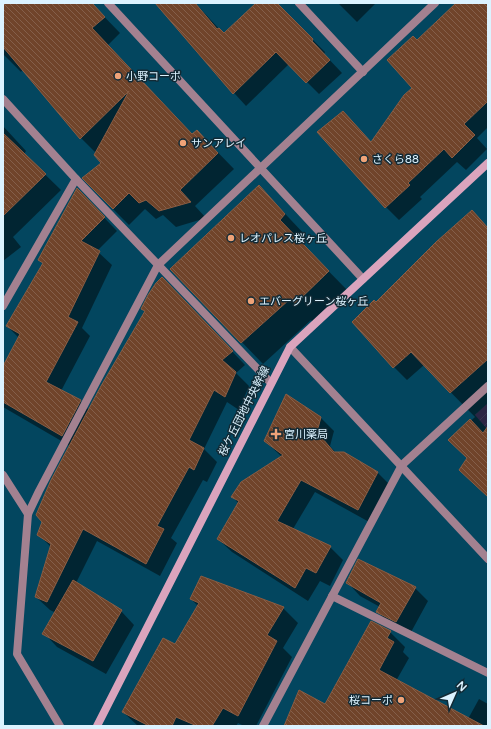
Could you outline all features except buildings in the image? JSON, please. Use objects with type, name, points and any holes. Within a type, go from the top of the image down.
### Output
[{"type":"street","points":[[108,3],[261,170],[363,278]]},
{"type":"street","points":[[299,3],[363,72]]},
{"type":"street","points":[[60,726],[17,654],[28,514],[158,265],[261,170],[435,3]]},
{"type":"street","points":[[3,99],[76,179],[271,383]]},
{"type":"street","name":"桜ケ丘団地中央幹線","points":[[97,726],[290,347],[488,163]]},
{"type":"street","points":[[3,306],[76,179]]},
{"type":"street","points":[[290,347],[402,465],[488,559]]},
{"type":"street","points":[[263,726],[402,465],[488,386]]},
{"type":"street","points":[[3,475],[28,514]]},
{"type":"street","points":[[332,596],[488,673]]},
{"type":"shaded area","points":[[488,403],[488,430],[475,415]]},
{"type":"place","name":"小野コーポ","points":[[118,76]]},
{"type":"place","name":"サンアレイ","points":[[183,143]]},
{"type":"place","name":"さくら88","points":[[364,159]]},
{"type":"place","name":"レオパレス桜ヶ丘","points":[[231,238]]},
{"type":"place","name":"エバーグリーン桜ヶ丘","points":[[251,301]]},
{"type":"place","name":"宮川薬局","points":[[276,434]]},
{"type":"place","name":"桜コーポ","points":[[401,700]]}]
